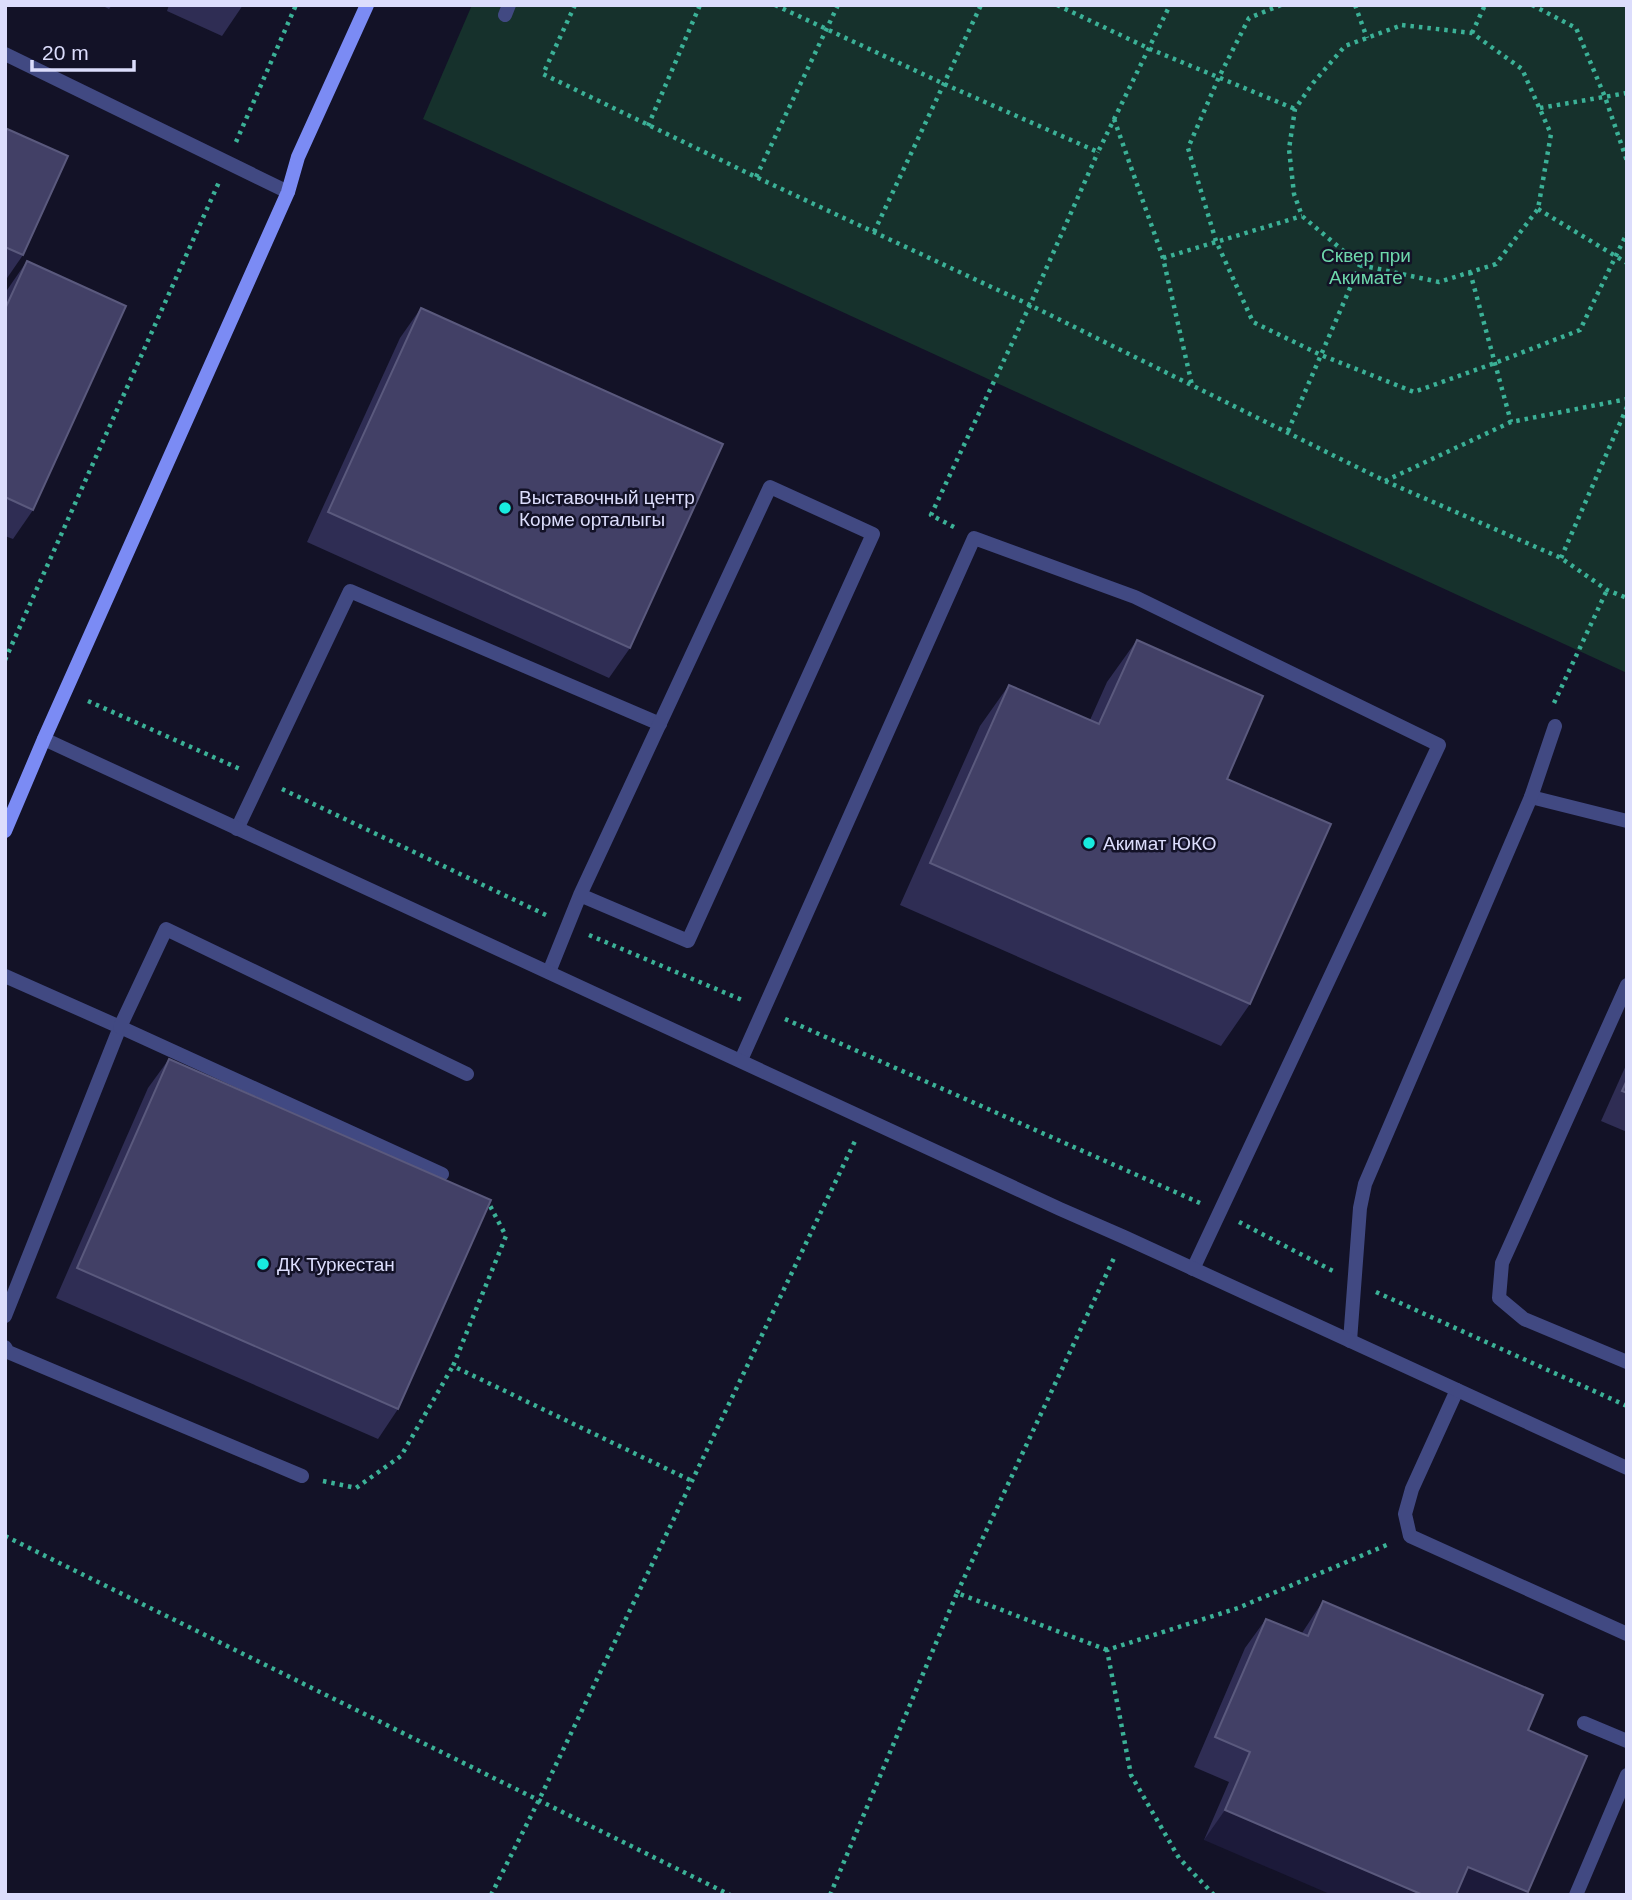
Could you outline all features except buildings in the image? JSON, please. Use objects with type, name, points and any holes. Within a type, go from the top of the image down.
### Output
[{"type":"street","points":[[5,831],[288,192],[299,157],[367,5]]},
{"type":"street","points":[[5,54],[288,192]]},
{"type":"street","points":[[549,972],[580,895],[770,487],[873,534],[688,941],[580,895]]},
{"type":"street","points":[[741,1060],[974,538],[1135,597],[1439,745],[1193,1269]]},
{"type":"street","points":[[237,829],[350,590],[660,724]]},
{"type":"street","points":[[1350,1341],[1365,1184],[1531,797],[1555,726]]},
{"type":"street","points":[[44,739],[1627,1468]]},
{"type":"street","points":[[1531,797],[1627,821]]},
{"type":"street","points":[[5,1317],[120,1027],[166,929],[467,1074]]},
{"type":"street","points":[[5,976],[442,1174]]},
{"type":"street","points":[[1627,985],[1502,1263],[1499,1298],[1524,1319],[1627,1362]]},
{"type":"street","points":[[5,1347],[8,1352],[302,1476]]},
{"type":"street","points":[[1457,1390],[1412,1489],[1405,1514],[1409,1536],[1627,1634]]},
{"type":"street","points":[[1584,1723],[1627,1741]]},
{"type":"street","points":[[1576,1895],[1627,1775]]},
{"type":"path","points":[[5,660],[296,5]]},
{"type":"path","points":[[575,5],[543,74],[1030,305],[1385,481],[1561,558],[1607,590],[1627,598]]},
{"type":"path","points":[[648,125],[700,5]]},
{"type":"path","points":[[775,5],[1098,152]]},
{"type":"path","points":[[756,177],[838,5]]},
{"type":"path","points":[[874,232],[981,5]]},
{"type":"path","points":[[1057,5],[1150,49],[1295,109]]},
{"type":"path","points":[[974,538],[931,515],[1030,305],[1113,118],[1170,5]]},
{"type":"path","points":[[1281,5],[1249,18],[1188,148],[1216,241],[1252,322],[1321,355],[1414,392],[1580,330],[1627,233]]},
{"type":"path","points":[[1355,5],[1367,38]]},
{"type":"path","points":[[1472,33],[1485,5]]},
{"type":"path","points":[[1532,5],[1576,28],[1605,97],[1627,161]]},
{"type":"path","points":[[1402,25],[1472,33],[1522,69],[1552,134],[1538,209],[1496,264],[1439,282],[1360,265],[1302,216],[1294,194],[1289,149],[1295,109],[1345,46],[1402,25]]},
{"type":"path","points":[[1540,108],[1627,93]]},
{"type":"path","points":[[1113,118],[1163,258],[1192,385]]},
{"type":"path","points":[[1538,209],[1627,263]]},
{"type":"path","points":[[1163,258],[1302,216]]},
{"type":"path","points":[[1288,431],[1360,265]]},
{"type":"path","points":[[1470,272],[1511,422]]},
{"type":"path","points":[[1385,481],[1511,422],[1627,400]]},
{"type":"path","points":[[1561,558],[1627,407]]},
{"type":"path","points":[[1555,726],[1550,710],[1607,590]]},
{"type":"path","points":[[65,691],[261,779],[567,925],[1220,1212],[1354,1283],[1627,1406]]},
{"type":"path","points":[[491,1895],[866,1118]]},
{"type":"path","points":[[302,1476],[356,1488],[401,1456],[453,1366],[506,1236],[488,1202],[442,1174]]},
{"type":"path","points":[[830,1895],[957,1593],[1124,1237]]},
{"type":"path","points":[[453,1366],[692,1481]]},
{"type":"path","points":[[5,1536],[730,1895]]},
{"type":"path","points":[[957,1593],[1107,1650],[1238,1608],[1409,1536]]},
{"type":"path","points":[[1107,1650],[1131,1775],[1179,1858],[1214,1895]]},
{"type":"green space","name":"Сквер при Акимате","points":[[472,5],[1627,5],[1627,673],[423,119]]},
{"type":"place","name":"Выставочный центр Корме орталыгы","points":[[505,508]]},
{"type":"place","name":"Акимат ЮКО","points":[[1089,843]]},
{"type":"place","name":"ДК Туркестан","points":[[263,1264]]}]
